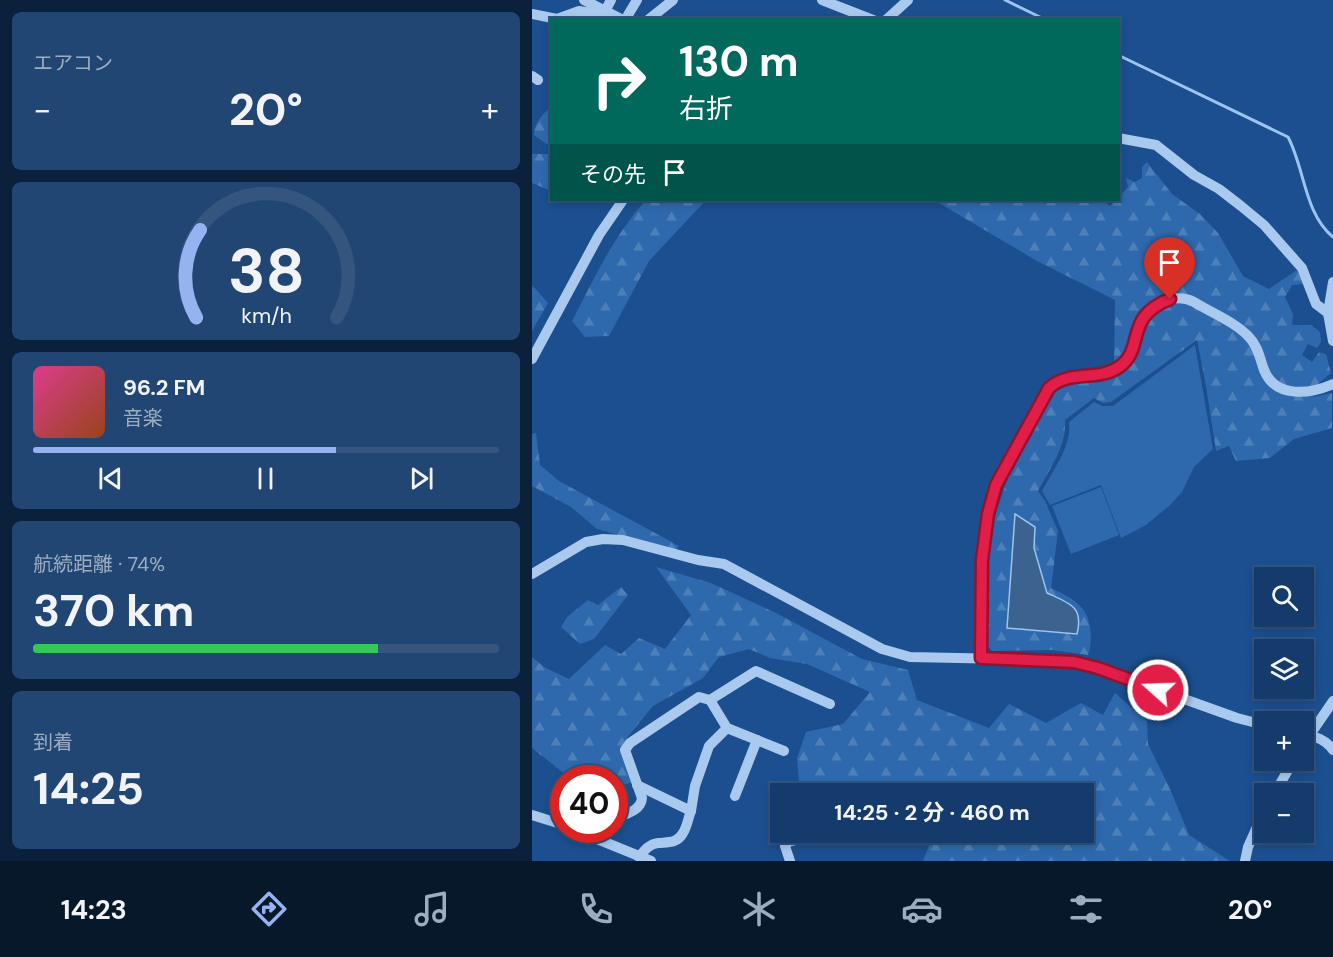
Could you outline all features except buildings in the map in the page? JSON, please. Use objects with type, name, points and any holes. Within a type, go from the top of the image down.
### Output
[{"type":"street","points":[[584,0],[620,18]]},
{"type":"street","points":[[606,11],[611,0]]},
{"type":"street","points":[[625,18],[637,0]]},
{"type":"street","points":[[651,18],[673,0]]},
{"type":"street","points":[[822,0],[850,5],[870,18]]},
{"type":"street","points":[[888,18],[908,0]]},
{"type":"street","points":[[573,16],[579,10],[592,14],[606,11]]},
{"type":"street","points":[[532,14],[552,18]]},
{"type":"street","points":[[1120,138],[1156,146],[1194,176],[1219,189],[1264,225],[1302,268],[1316,304],[1328,313]]},
{"type":"street","points":[[532,359],[599,235],[622,201]]},
{"type":"street","points":[[1333,282],[1328,313],[1333,341]]},
{"type":"street","points":[[981,658],[982,560],[985,531],[994,492],[1040,402],[1056,381],[1065,377],[1108,372],[1120,366],[1132,347],[1140,321],[1145,314],[1160,303],[1179,298],[1187,299],[1244,332],[1254,342],[1265,371],[1274,383],[1293,392],[1302,393],[1319,390],[1333,384]]},
{"type":"street","points":[[532,574],[586,542],[603,539],[622,540],[698,560],[724,564],[882,649],[910,657],[1074,662],[1098,668],[1254,722]]},
{"type":"street","points":[[710,700],[756,671],[830,704]]},
{"type":"street","points":[[628,813],[638,808],[642,798],[625,750],[630,743],[699,697],[710,700],[727,728],[784,751]]},
{"type":"street","points":[[1314,726],[1333,701]]},
{"type":"street","points":[[639,857],[645,849],[656,843],[666,844],[678,839],[684,832],[691,811],[695,786],[709,746],[727,728]]},
{"type":"street","points":[[735,796],[757,740]]},
{"type":"street","points":[[1314,740],[1327,742],[1333,750]]},
{"type":"street","points":[[637,785],[691,811]]},
{"type":"street","points":[[532,815],[550,821]]},
{"type":"street","points":[[1245,861],[1254,834]]},
{"type":"street","points":[[615,843],[639,857],[651,861]]},
{"type":"street","points":[[787,843],[785,846],[790,861]]},
{"type":"green space","points":[[550,107],[550,146],[534,135],[537,122]]},
{"type":"green space","points":[[550,152],[550,191],[532,183],[532,154]]},
{"type":"green space","points":[[1147,162],[1172,194],[1200,214],[1218,233],[1243,276],[1269,289],[1297,270],[1304,284],[1292,285],[1285,297],[1293,314],[1292,325],[1311,325],[1320,332],[1321,342],[1317,348],[1308,344],[1302,355],[1312,362],[1319,352],[1326,354],[1331,373],[1318,384],[1313,397],[1332,393],[1332,428],[1294,439],[1270,458],[1236,461],[1229,446],[1216,451],[1197,340],[1111,402],[1103,403],[1094,398],[1065,420],[1060,448],[1038,491],[1058,531],[1051,588],[1074,601],[1087,616],[1091,643],[1088,655],[1052,650],[992,651],[987,645],[989,553],[995,516],[1006,483],[1043,408],[1057,388],[1073,382],[1110,378],[1114,364],[1115,300],[1037,261],[936,201],[1103,201],[1110,206],[1115,201],[1120,201],[1120,196],[1128,187],[1126,178],[1135,182],[1142,178],[1142,167]],"holes":[[[1034,548],[1047,593],[1069,602],[1007,628]]]},
{"type":"green space","points":[[645,201],[705,201],[649,261],[609,336],[585,337],[572,321],[614,243]]},
{"type":"green space","points":[[532,285],[548,303],[532,331]]},
{"type":"green space","points":[[1195,345],[1213,449],[1194,467],[1182,492],[1146,525],[1121,538],[1101,485],[1050,505],[1042,491],[1065,449],[1069,422],[1094,402],[1102,406],[1113,406]]},
{"type":"green space","points":[[536,433],[540,465],[559,481],[679,546],[676,551],[597,529],[571,507],[532,486],[532,434]]},
{"type":"green space","points":[[1101,487],[1119,535],[1071,554],[1052,506]]},
{"type":"green space","points":[[656,567],[711,583],[778,614],[862,659],[908,670],[917,700],[989,728],[1009,704],[1046,723],[1081,703],[1103,715],[1115,693],[1147,721],[1148,744],[1189,835],[1230,861],[923,861],[930,843],[1094,843],[1094,783],[799,783],[797,758],[806,732],[843,724],[870,692],[807,664],[770,658],[749,649],[719,657],[703,678],[653,706],[626,739],[634,782],[628,784],[628,765],[554,765],[532,748],[532,657],[544,667],[569,679],[605,645],[621,654],[639,638],[665,649],[691,615]]},
{"type":"green space","points":[[621,587],[628,595],[594,639],[580,644],[561,627],[567,617],[588,600],[598,605]]},
{"type":"shaded area","points":[[1015,514],[1035,527],[1034,548],[1047,593],[1068,603],[1076,611],[1079,625],[1077,634],[1007,628]]},
{"type":"waterway","points":[[1005,0],[1042,18]]},
{"type":"waterway","points":[[1120,56],[1288,137],[1310,203],[1323,227],[1333,237]]},
{"type":"route","points":[[1158,690],[1098,668],[1074,662],[981,658],[980,604],[985,531],[996,485],[1040,402],[1056,381],[1065,377],[1100,374],[1120,366],[1127,358],[1140,321],[1145,314],[1151,308],[1170,299]]}]
